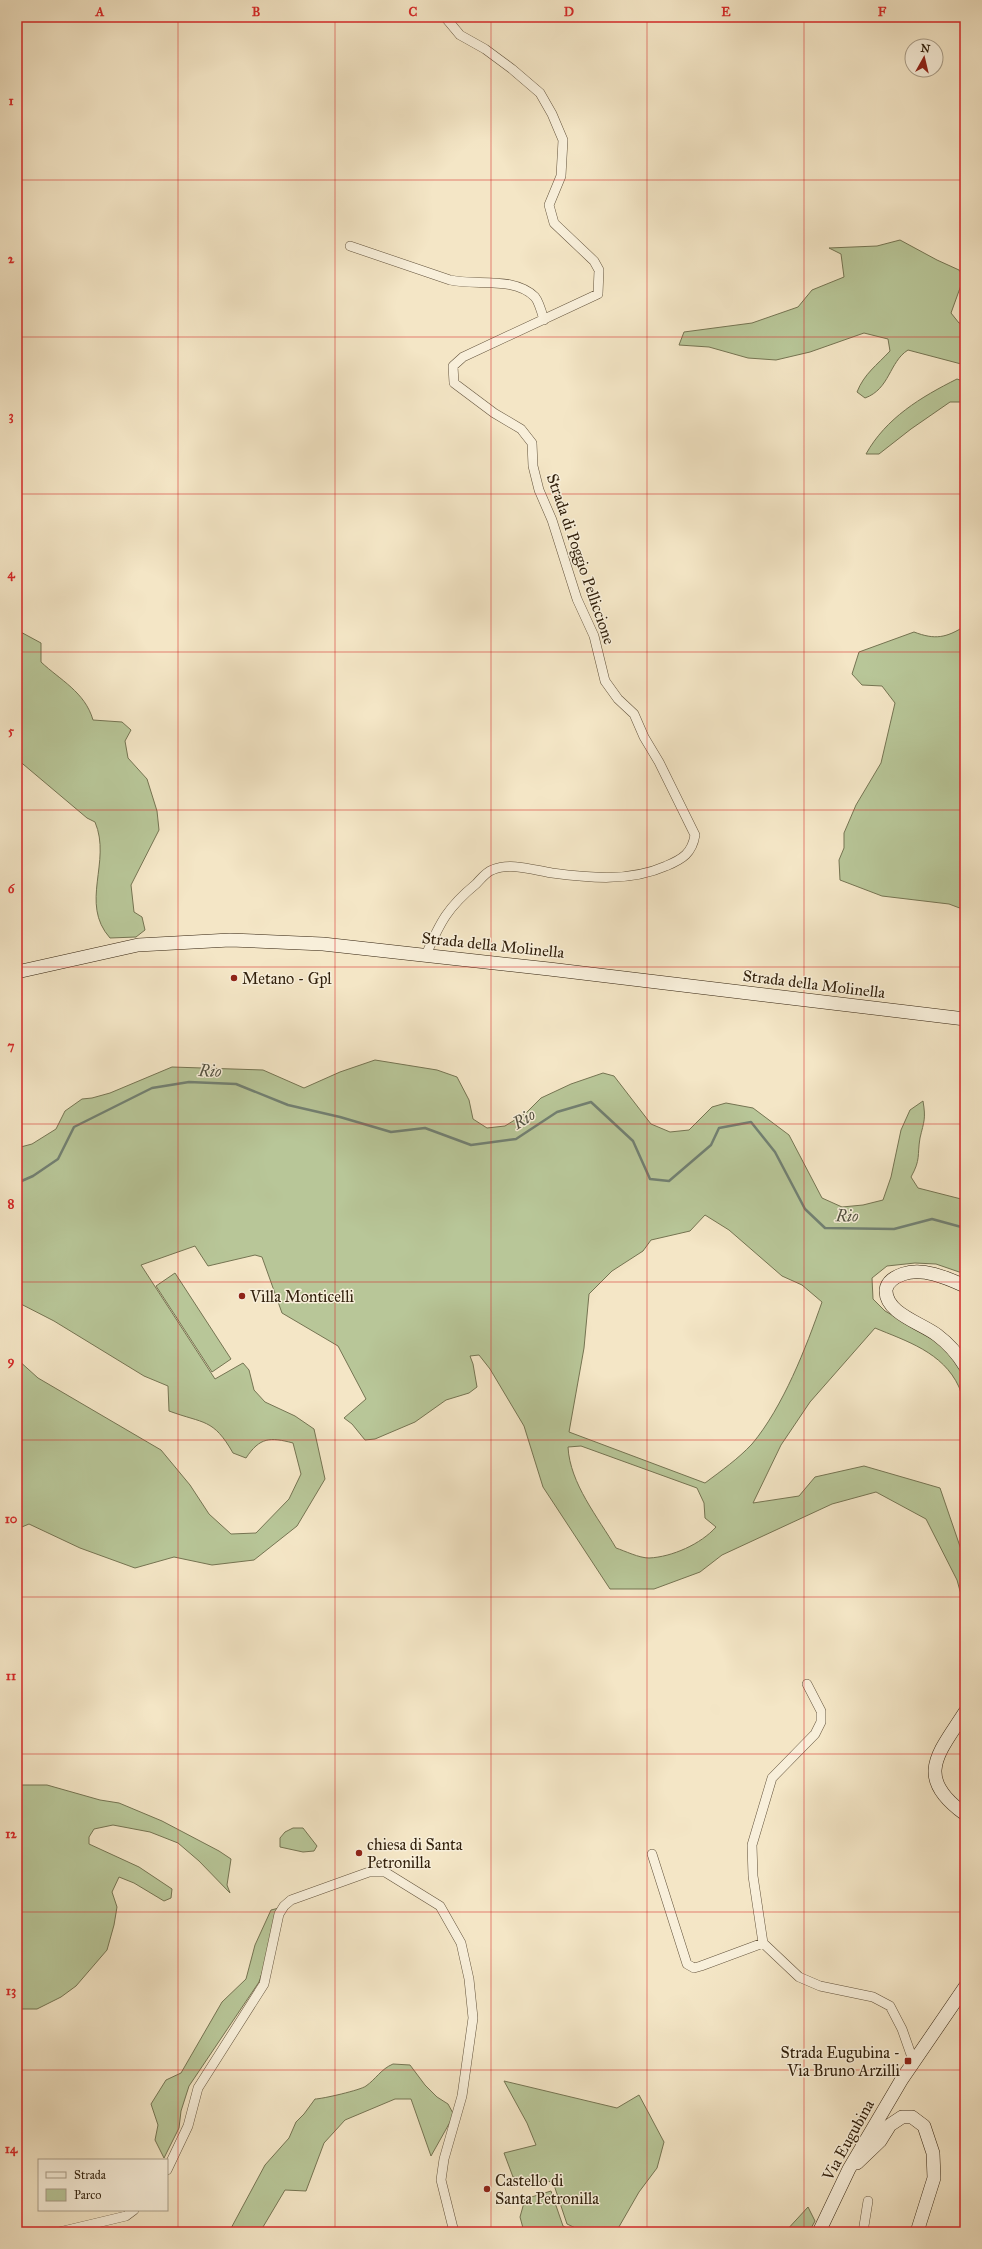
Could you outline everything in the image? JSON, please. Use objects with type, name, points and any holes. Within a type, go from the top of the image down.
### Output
[{"type":"main road","name":"Strada della Molinella","points":[[17,972],[138,945],[206,940],[323,944],[965,1019]]},
{"type":"main road","points":[[965,1286],[943,1277],[921,1272],[906,1273],[895,1277],[889,1283],[886,1288],[886,1297],[893,1308],[935,1333],[952,1347],[965,1366]]},
{"type":"main road","points":[[965,1712],[943,1743],[938,1753],[935,1770],[936,1778],[945,1795],[965,1814]]},
{"type":"main road","name":"Via Eugubina","points":[[819,2232],[849,2168],[914,2063],[965,1987]]},
{"type":"main road","points":[[849,2168],[864,2157],[880,2141],[890,2125],[902,2117],[912,2117],[924,2126],[933,2153],[934,2178],[917,2232]]},
{"type":"street","name":"Strada di Poggio Pelliccione","points":[[426,955],[439,924],[456,901],[491,870],[515,866],[587,876],[627,877],[655,871],[677,862],[693,848],[695,835],[659,762],[644,737],[634,714],[618,699],[605,681],[594,636],[577,599],[552,520],[539,490],[533,466],[532,442],[521,429],[482,405],[454,383],[452,366],[463,357],[598,294],[600,278],[599,270],[594,261],[554,223],[550,205],[561,176],[563,140],[552,114],[540,93],[512,69],[485,49],[460,35],[445,17]]},
{"type":"street","points":[[350,246],[464,284],[493,283],[520,287],[536,298],[544,320]]},
{"type":"street","points":[[807,1684],[821,1711],[821,1722],[815,1734],[772,1778],[752,1845],[752,1876],[763,1943],[799,1977],[820,1986],[873,1997],[890,2006],[902,2029],[914,2063]]},
{"type":"street","points":[[652,1854],[687,1964],[694,1968],[763,1943]]},
{"type":"street","points":[[168,2168],[188,2126],[198,2088],[264,1984],[279,1914],[284,1906],[291,1900],[369,1872],[385,1872],[440,1906],[461,1944],[469,1979],[473,2018],[462,2096],[444,2159],[441,2180],[454,2232]]},
{"type":"street","points":[[863,2232],[868,2201]]},
{"type":"street","points":[[59,2232],[126,2216],[133,2211]]},
{"type":"green space","points":[[900,240],[959,270],[964,277],[951,313],[959,323],[965,325],[965,365],[908,350],[897,361],[880,388],[865,398],[857,392],[867,375],[890,351],[888,339],[864,333],[810,352],[776,360],[748,358],[709,347],[679,345],[684,332],[752,323],[798,307],[812,290],[844,277],[841,254],[829,248],[877,246]]},
{"type":"green space","points":[[957,379],[965,382],[965,402],[950,402],[911,429],[879,454],[866,454],[874,441],[894,419],[930,393]]},
{"type":"green space","points":[[965,626],[965,910],[949,904],[882,896],[840,880],[839,860],[844,848],[844,833],[856,805],[881,763],[895,703],[882,686],[862,685],[852,674],[859,652],[914,632],[921,635],[934,637],[952,633]]},
{"type":"green space","points":[[17,630],[41,643],[41,662],[78,694],[89,710],[93,720],[122,722],[131,730],[125,741],[128,758],[147,779],[157,811],[159,830],[131,885],[134,912],[142,917],[145,930],[136,937],[110,938],[101,925],[97,911],[96,896],[100,852],[99,837],[95,822],[87,818],[17,759]]},
{"type":"green space","points":[[375,1060],[437,1070],[457,1077],[469,1100],[473,1119],[487,1128],[505,1126],[526,1113],[541,1098],[571,1084],[603,1073],[614,1076],[651,1124],[670,1132],[689,1130],[712,1107],[726,1103],[753,1108],[789,1135],[822,1198],[842,1207],[863,1205],[883,1200],[891,1177],[901,1130],[910,1110],[923,1101],[924,1120],[917,1161],[911,1177],[918,1188],[965,1200],[965,1274],[936,1264],[915,1263],[887,1266],[872,1278],[873,1299],[885,1311],[934,1339],[961,1365],[965,1379],[965,1410],[959,1387],[952,1375],[934,1356],[911,1343],[875,1328],[810,1402],[781,1445],[753,1503],[799,1496],[815,1477],[864,1466],[940,1488],[965,1561],[965,1609],[957,1580],[926,1519],[876,1492],[832,1504],[722,1555],[700,1572],[654,1589],[610,1589],[543,1487],[524,1426],[490,1369],[479,1355],[470,1356],[477,1387],[469,1393],[446,1400],[415,1422],[375,1439],[365,1440],[352,1424],[344,1418],[366,1399],[338,1346],[282,1313],[262,1257],[255,1255],[208,1266],[195,1246],[141,1265],[215,1379],[243,1363],[249,1370],[254,1390],[265,1402],[295,1416],[314,1429],[325,1479],[297,1526],[254,1560],[212,1565],[174,1557],[135,1568],[80,1548],[29,1524],[17,1529],[17,1359],[38,1378],[161,1450],[190,1485],[209,1514],[231,1534],[256,1533],[289,1499],[301,1474],[293,1443],[278,1440],[266,1440],[256,1446],[246,1458],[233,1453],[219,1434],[207,1424],[169,1411],[168,1386],[144,1376],[54,1321],[17,1302],[17,1148],[32,1144],[56,1129],[65,1111],[82,1099],[110,1093],[172,1067],[263,1070],[304,1088],[340,1072]],"holes":[[[705,1215],[729,1230],[782,1276],[802,1285],[822,1302],[793,1376],[774,1413],[752,1444],[729,1465],[705,1483],[569,1432],[584,1348],[589,1294],[612,1271],[643,1251],[651,1240],[690,1231]],[[581,1446],[697,1488],[704,1503],[705,1518],[716,1527],[694,1544],[676,1552],[658,1557],[641,1557],[616,1548],[586,1500],[574,1474],[568,1447]]]},
{"type":"green space","points":[[175,1273],[231,1359],[212,1372],[156,1286]]},
{"type":"green space","points":[[17,1785],[47,1785],[100,1800],[119,1803],[162,1821],[219,1851],[231,1859],[227,1885],[230,1893],[199,1861],[178,1843],[150,1832],[113,1825],[94,1829],[89,1837],[89,1844],[139,1867],[172,1889],[171,1898],[164,1901],[134,1883],[119,1877],[112,1892],[117,1907],[107,1950],[76,1986],[61,1997],[37,2009],[21,2009],[19,2023],[17,2023]]},
{"type":"green space","points":[[293,1828],[303,1828],[317,1846],[314,1851],[303,1852],[280,1847],[280,1838],[285,1832]]},
{"type":"green space","points":[[279,1908],[267,1958],[259,1982],[189,2086],[181,2111],[179,2128],[164,2158],[155,2140],[158,2125],[151,2104],[166,2080],[181,2073],[222,2002],[246,1979],[255,1945],[271,1910]]},
{"type":"green space","points":[[393,2064],[410,2065],[425,2085],[437,2097],[448,2104],[454,2115],[431,2156],[411,2099],[395,2099],[345,2120],[324,2143],[306,2191],[285,2190],[260,2232],[229,2232],[265,2165],[289,2138],[296,2122],[315,2099],[325,2098],[363,2088]]},
{"type":"green space","points":[[504,2081],[617,2108],[639,2095],[664,2142],[657,2168],[639,2192],[616,2232],[584,2232],[567,2224],[553,2182],[513,2177],[504,2153],[536,2145],[527,2123]]},
{"type":"green space","points":[[551,2191],[563,2226],[575,2232],[503,2232],[523,2228],[520,2217],[525,2199]]},
{"type":"green space","points":[[808,2207],[815,2221],[809,2232],[785,2232]]},
{"type":"waterway","name":"Rio","points":[[17,1183],[33,1176],[58,1159],[74,1127],[152,1088],[189,1082],[236,1084],[288,1105],[340,1117],[391,1132],[425,1128],[471,1145],[516,1139],[557,1112],[591,1102],[633,1141],[650,1179],[669,1181],[711,1145],[719,1128],[751,1122],[775,1152],[805,1209],[825,1228],[894,1229],[932,1219],[965,1228]]},
{"type":"place","name":"Metano - Gpl","points":[[234,978]]},
{"type":"place","name":"Villa Monticelli","points":[[242,1296]]},
{"type":"place","name":"chiesa di Santa Petronilla","points":[[359,1853]]},
{"type":"place","name":"Strada Eugubina - Via Bruno Arzilli","points":[[908,2061]]},
{"type":"place","name":"Castello di Santa Petronilla","points":[[487,2189]]}]
